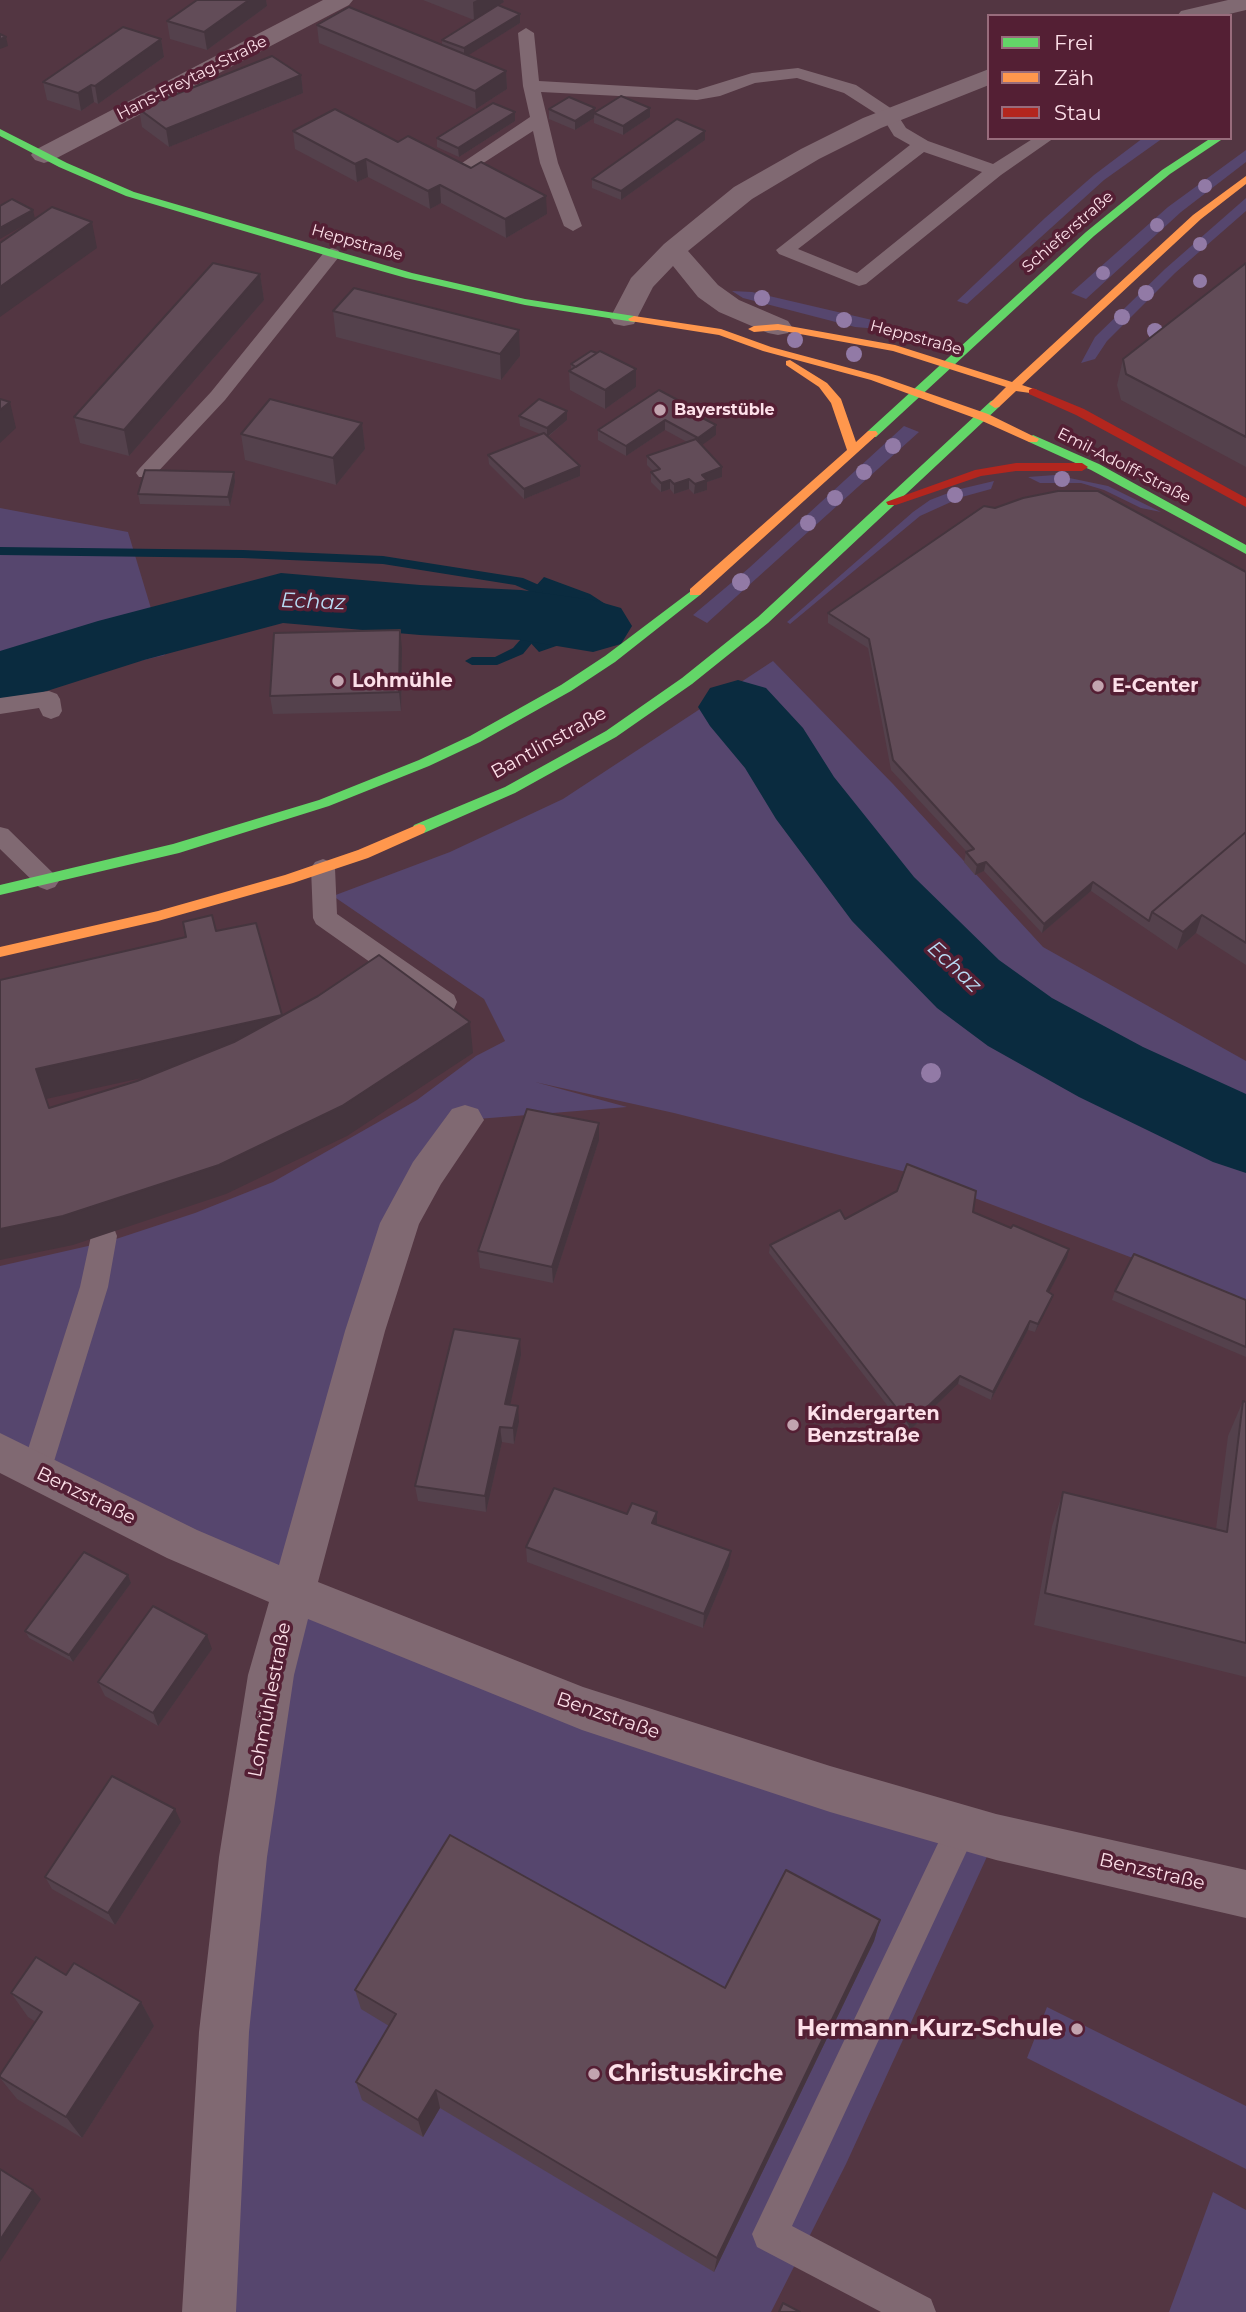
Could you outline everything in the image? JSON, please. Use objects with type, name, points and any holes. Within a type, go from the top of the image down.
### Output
[{"type":"main road","name":"Heppstraße","points":[[0,132],[130,194],[410,276],[503,297],[624,318],[773,338],[895,348],[1017,386]]},
{"type":"main road","name":"Schieferstraße","points":[[948,363],[1035,291],[1144,189],[1216,140]]},
{"type":"main road","points":[[1017,386],[1197,217],[1246,179]]},
{"type":"main road","points":[[1076,308],[1092,314]]},
{"type":"main road","name":"Heppstraße","points":[[721,332],[773,338],[984,417]]},
{"type":"main road","points":[[773,338],[823,385],[837,402],[853,451]]},
{"type":"main road","name":"Bantlinstraße","points":[[0,890],[47,881],[229,834],[300,812],[424,763],[522,715],[610,659],[651,628],[853,451],[948,363]]},
{"type":"main road","name":"Bantlinstraße","points":[[0,952],[158,916],[323,867],[405,838],[499,795],[611,734],[687,681],[763,620],[1017,386]]},
{"type":"main road","name":"Emil-Adolff-Straße","points":[[1017,386],[1080,412],[1246,503]]},
{"type":"main road","name":"Emil-Adolff-Straße","points":[[984,417],[1095,467],[1246,550]]},
{"type":"main road","points":[[892,502],[979,473],[1003,468],[1095,467],[1094,454],[1121,433]]},
{"type":"main road","points":[[32,946],[95,948]]},
{"type":"street","name":"Hans-Freytag-Straße","points":[[44,155],[341,0]]},
{"type":"street","points":[[1198,14],[1246,3]]},
{"type":"street","points":[[624,318],[641,284],[673,250],[743,193],[810,154],[889,115],[987,77]]},
{"type":"street","points":[[673,250],[708,291],[773,338]]},
{"type":"street","name":"Lohmühlestraße","points":[[209,2312],[224,2032],[236,1909],[267,1701],[293,1592],[365,1331],[400,1223],[427,1173],[464,1120]]},
{"type":"street","name":"Benzstraße","points":[[18,1462],[183,1544],[293,1592],[582,1708],[830,1789],[962,1827],[1246,1894]]},
{"type":"lane","points":[[526,33],[531,86],[549,163],[573,226]]},
{"type":"lane","points":[[531,86],[697,95],[714,92],[752,78],[798,74],[850,89],[889,115],[900,132],[922,145],[995,171]]},
{"type":"lane","points":[[468,165],[539,119]]},
{"type":"lane","points":[[922,145],[785,250],[859,280],[995,171],[1043,140]]},
{"type":"lane","points":[[146,473],[218,396],[332,254]]},
{"type":"lane","points":[[0,706],[49,699],[51,711]]},
{"type":"lane","points":[[0,835],[47,881]]},
{"type":"lane","points":[[323,867],[325,918],[445,1002],[426,1018]]},
{"type":"lane","points":[[18,1462],[94,1287],[104,1236]]},
{"type":"lane","points":[[918,2312],[770,2234],[962,1827]]},
{"type":"shaded area","points":[[1140,140],[1160,140],[1104,180],[967,304],[957,301],[1045,218],[1094,175]]},
{"type":"shaded area","points":[[1246,150],[1246,162],[1181,212],[1086,299],[1071,293],[1168,207]]},
{"type":"shaded area","points":[[1246,198],[1246,211],[1175,273],[1107,341],[1095,359],[1081,363],[1095,337],[1165,269]]},
{"type":"shaded area","points":[[732,291],[752,292],[885,323],[891,330],[855,327],[743,298]]},
{"type":"shaded area","points":[[904,426],[919,432],[707,623],[693,615],[749,568]]},
{"type":"shaded area","points":[[1055,475],[1108,486],[1161,512],[1141,508],[1104,490],[1081,483],[1040,483],[1028,477]]},
{"type":"shaded area","points":[[994,481],[991,489],[962,497],[920,516],[790,624],[787,622],[930,500],[956,490]]},
{"type":"shaded area","points":[[0,508],[128,532],[165,655],[54,681],[0,689]]},
{"type":"shaded area","points":[[773,661],[893,784],[1043,947],[1246,1061],[1246,1301],[906,1172],[674,1113],[535,1082],[627,1107],[465,1120],[427,1173],[293,1592],[0,1452],[0,1266],[110,1241],[195,1213],[273,1182],[417,1100],[476,1056],[505,1041],[484,999],[333,896],[450,852],[563,799]]},
{"type":"shaded area","points":[[293,1592],[996,1837],[846,2164],[771,2312],[209,2312]]},
{"type":"shaded area","points":[[1047,2007],[1246,2106],[1246,2169],[1027,2058]]},
{"type":"shaded area","points":[[1213,2192],[1246,2210],[1246,2312],[1169,2312]]},
{"type":"water","points":[[544,577],[590,594],[610,607],[593,626],[562,644],[539,652],[517,628],[534,588]]},
{"type":"building","points":[[197,0],[249,0],[204,32],[167,21]]},
{"type":"building","points":[[498,5],[520,14],[464,48],[442,40]]},
{"type":"building","points":[[349,7],[506,71],[475,91],[317,25]]},
{"type":"building","points":[[123,27],[161,39],[95,86],[91,85],[78,93],[43,82]]},
{"type":"building","points":[[272,56],[301,75],[166,129],[139,109]]},
{"type":"building","points":[[621,96],[650,108],[623,126],[594,113]]},
{"type":"building","points":[[569,97],[595,108],[575,121],[549,109]]},
{"type":"building","points":[[493,103],[515,112],[458,148],[437,138]]},
{"type":"building","points":[[335,109],[398,142],[408,136],[471,168],[481,162],[546,196],[505,219],[440,185],[428,191],[366,159],[355,164],[293,131]]},
{"type":"building","points":[[677,119],[705,131],[621,191],[592,179]]},
{"type":"building","points":[[12,199],[33,210],[0,228],[0,206]]},
{"type":"building","points":[[52,207],[92,222],[0,287],[0,243]]},
{"type":"building","points":[[213,263],[260,274],[124,430],[74,417]]},
{"type":"building","points":[[1246,263],[1246,437],[1126,374],[1123,359]]},
{"type":"building","points":[[354,288],[519,330],[500,354],[333,311]]},
{"type":"building","points":[[591,351],[597,353],[576,367],[571,364]]},
{"type":"building","points":[[600,351],[636,369],[605,390],[569,371]]},
{"type":"building","points":[[659,390],[687,405],[683,408],[716,425],[698,438],[665,420],[626,446],[598,430]]},
{"type":"building","points":[[0,399],[10,402],[0,410]]},
{"type":"building","points":[[270,399],[362,423],[333,458],[241,434]]},
{"type":"building","points":[[539,399],[567,411],[547,428],[519,416]]},
{"type":"building","points":[[544,433],[580,466],[524,489],[488,455]]},
{"type":"building","points":[[696,439],[722,467],[702,475],[707,480],[695,484],[689,479],[674,484],[670,480],[661,483],[651,472],[660,469],[647,456]]},
{"type":"building","points":[[145,470],[234,472],[228,497],[138,494]]},
{"type":"building","points":[[1058,491],[1098,491],[1246,572],[1246,832],[1152,912],[1149,921],[1093,882],[1044,924],[986,862],[977,865],[966,852],[974,849],[893,760],[869,639],[828,613],[984,506],[995,508],[1023,498]]},
{"type":"building","name":"Lohmühle","points":[[400,630],[399,692],[270,696],[274,633]]},
{"type":"building","points":[[1246,832],[1246,943],[1202,915],[1183,932],[1152,912]]},
{"type":"building","points":[[212,915],[216,931],[256,923],[282,1015],[36,1069],[49,1108],[137,1081],[234,1042],[318,996],[379,955],[470,1022],[342,1106],[219,1165],[63,1216],[0,1229],[0,980],[186,937],[183,922]]},
{"type":"building","points":[[527,1109],[599,1123],[552,1267],[478,1251]]},
{"type":"building","points":[[907,1164],[976,1191],[973,1212],[1011,1228],[1013,1225],[1069,1249],[1047,1291],[1053,1295],[1038,1324],[1030,1321],[993,1392],[960,1376],[909,1424],[770,1245],[840,1210],[845,1219],[897,1191]]},
{"type":"building","points":[[1134,1254],[1246,1300],[1246,1347],[1115,1291]]},
{"type":"building","points":[[454,1329],[520,1339],[505,1404],[518,1406],[513,1428],[500,1427],[485,1496],[415,1486]]},
{"type":"building","points":[[1243,1401],[1246,1402],[1246,1643],[1045,1593],[1063,1492],[1227,1532]]},
{"type":"building","points":[[554,1488],[627,1514],[632,1503],[657,1512],[652,1523],[731,1551],[704,1614],[526,1547]]},
{"type":"building","points":[[84,1552],[128,1575],[69,1655],[25,1631]]},
{"type":"building","points":[[153,1606],[207,1635],[153,1713],[98,1682]]},
{"type":"building","points":[[112,1776],[175,1809],[108,1913],[45,1877]]},
{"type":"building","name":"Christuskirche","points":[[450,1835],[725,1988],[786,1870],[880,1920],[717,2258],[436,2090],[418,2120],[356,2082],[396,2014],[355,1990]]},
{"type":"building","points":[[36,1957],[66,1975],[74,1963],[141,2002],[66,2117],[0,2077],[42,2012],[11,1993]]},
{"type":"building","points":[[0,2169],[33,2190],[0,2240]]},
{"type":"building","points":[[783,2303],[800,2312],[779,2312]]},
{"type":"waterway","points":[[0,551],[243,554],[383,560],[518,581],[534,588],[544,605]]},
{"type":"waterway","name":"Echaz","points":[[0,679],[126,639],[281,598],[420,610],[521,615],[593,626]]},
{"type":"waterway","points":[[472,661],[497,661],[518,651],[541,625]]},
{"type":"waterway","name":"Echaz","points":[[738,707],[774,748],[805,798],[883,899],[968,984],[1020,1022],[1111,1072],[1246,1136]]},
{"type":"traffic: fast","points":[[0,132],[63,165],[130,194],[332,254],[410,276],[525,302],[634,319]]},
{"type":"traffic: fast","points":[[872,434],[1090,234],[1166,172],[1216,140]]},
{"type":"traffic: fast","points":[[419,829],[510,790],[611,734],[687,681],[763,620],[995,404]]},
{"type":"traffic: fast","points":[[1033,439],[1095,467],[1246,550]]},
{"type":"traffic: fast","points":[[0,890],[174,849],[324,803],[424,763],[475,739],[566,688],[610,659],[695,592]]},
{"type":"traffic: slow","points":[[995,404],[1197,217],[1246,179]]},
{"type":"traffic: slow","points":[[634,319],[721,332],[767,349],[875,378],[984,417],[1033,439]]},
{"type":"traffic: slow","points":[[754,329],[778,327],[895,348],[1033,392]]},
{"type":"traffic: slow","points":[[790,363],[823,385],[837,402],[853,451]]},
{"type":"traffic: slow","points":[[695,592],[872,434]]},
{"type":"traffic: slow","points":[[0,952],[158,916],[288,879],[363,854],[419,829]]},
{"type":"traffic: jam","points":[[1033,392],[1080,412],[1246,503]]},
{"type":"traffic: jam","points":[[892,502],[979,473],[1016,467],[1082,467]]},
{"type":"place","name":"Bayerstüble","points":[[660,410]]},
{"type":"place","name":"Lohmühle","points":[[338,681]]},
{"type":"place","name":"E-Center","points":[[1098,686]]},
{"type":"place","name":"Kindergarten Benzstraße","points":[[793,1425]]},
{"type":"place","name":"Hermann-Kurz-Schule","points":[[1077,2029]]},
{"type":"place","name":"Christuskirche","points":[[594,2074]]}]
